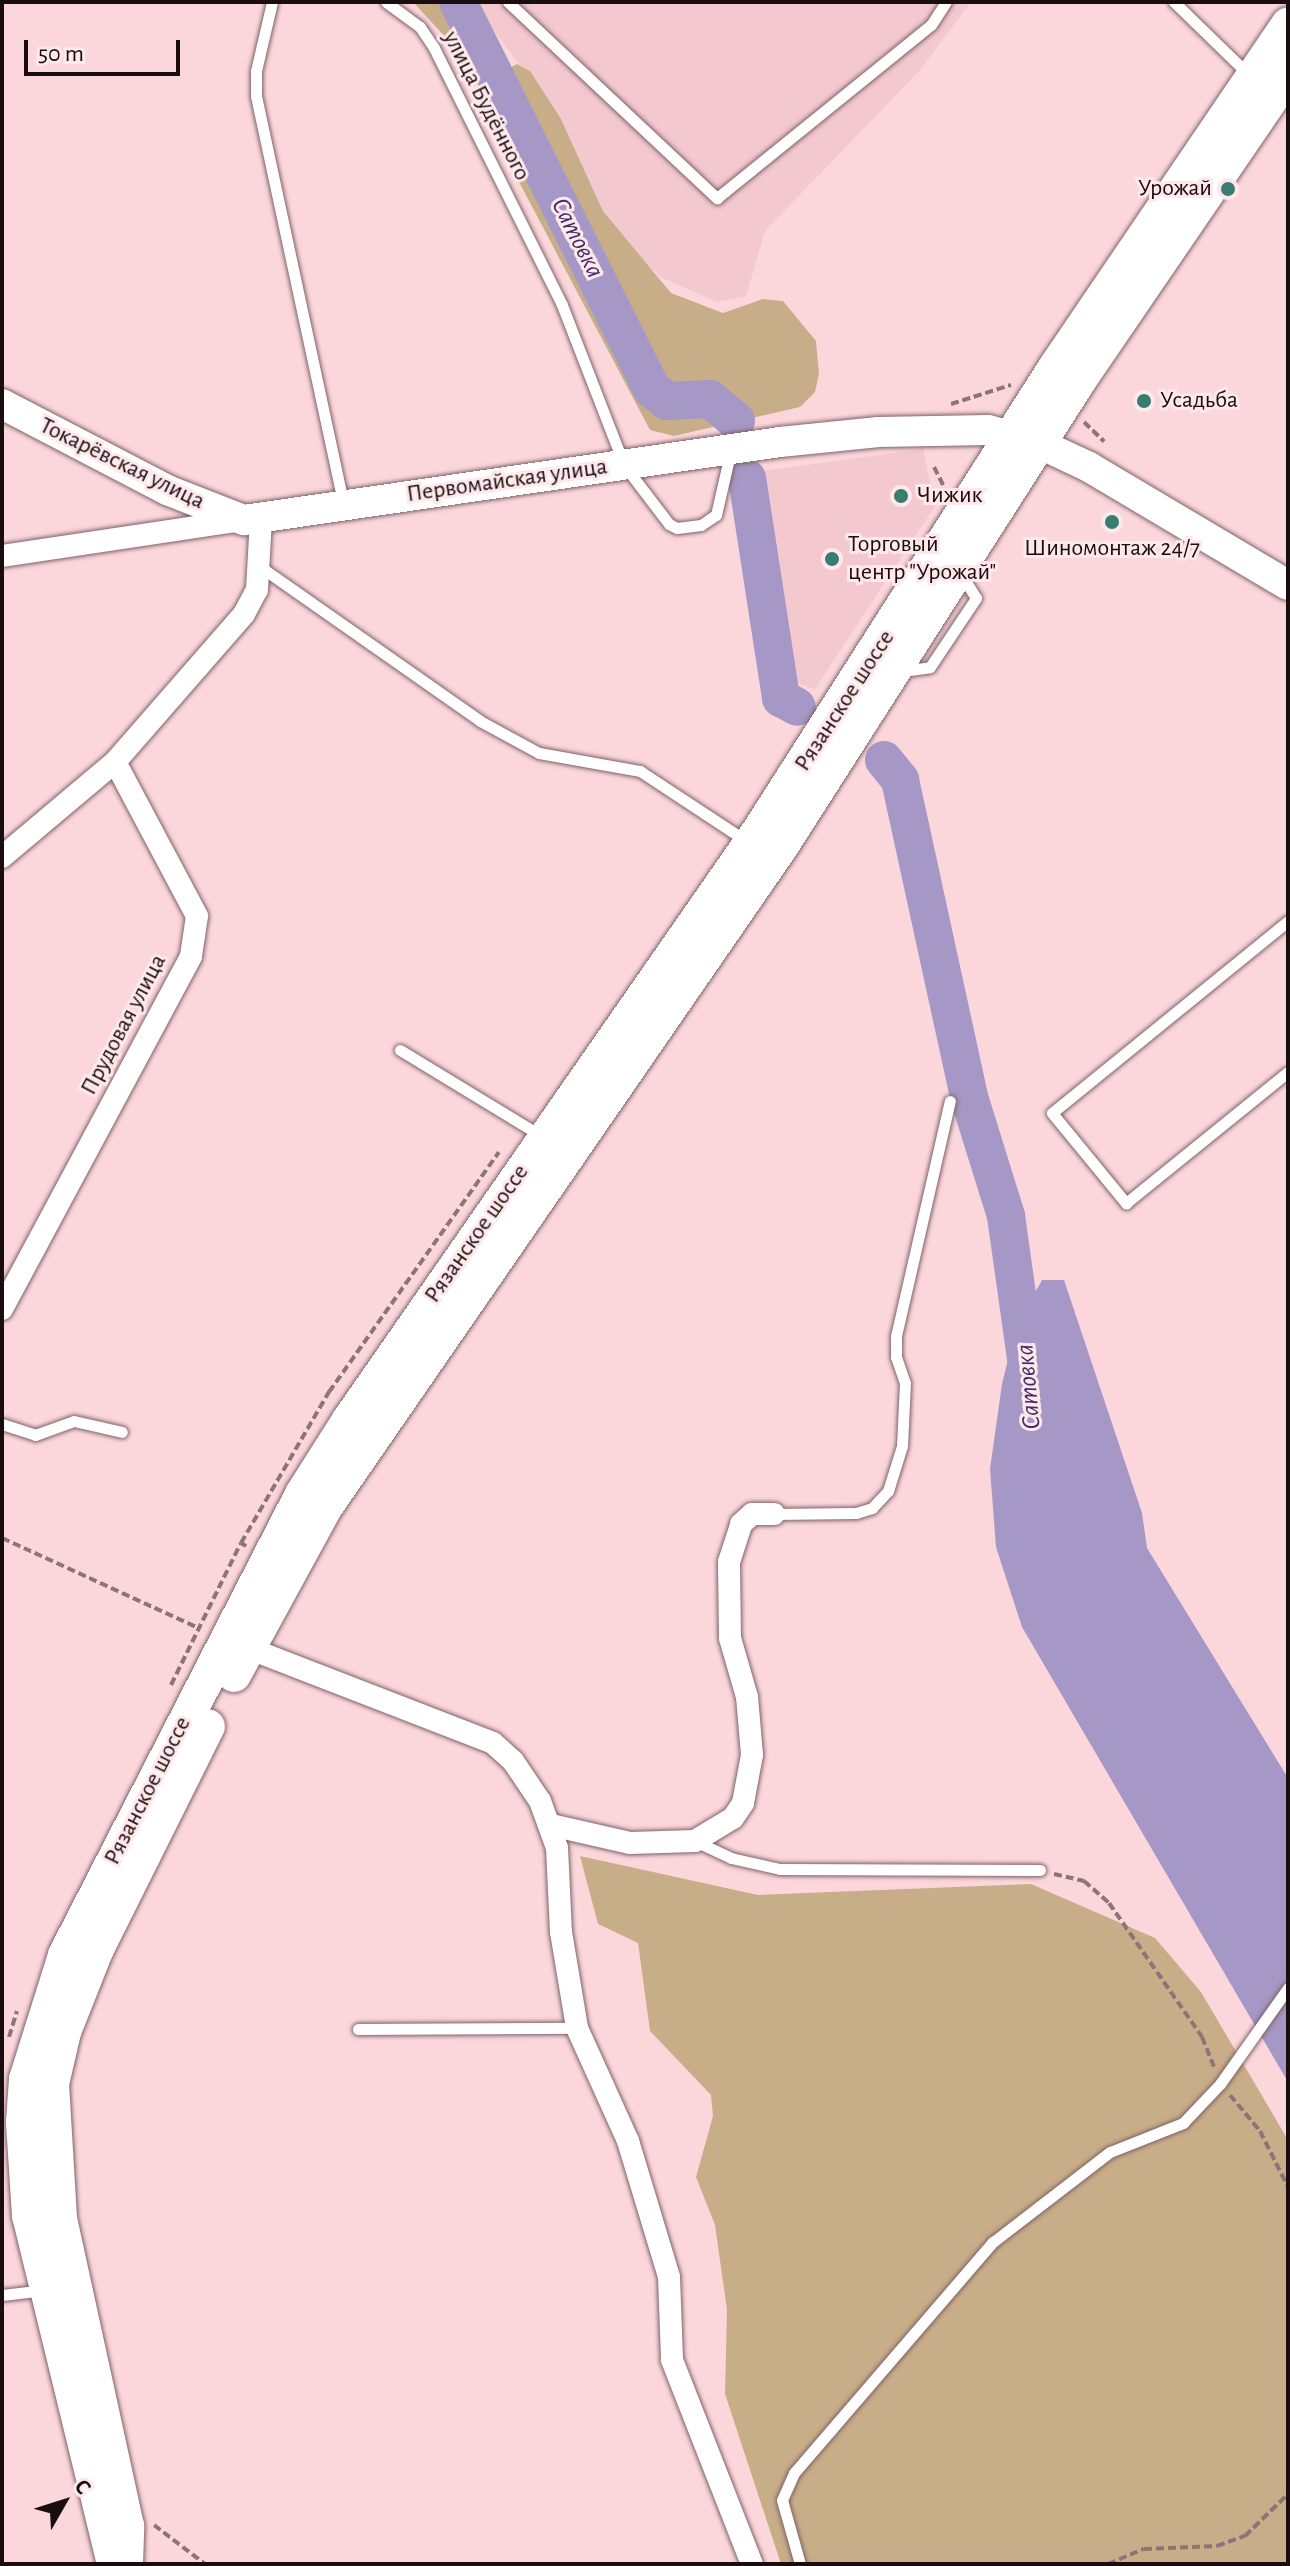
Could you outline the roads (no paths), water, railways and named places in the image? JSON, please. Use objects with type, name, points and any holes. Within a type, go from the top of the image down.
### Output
[{"type":"main road","name":"Рязанское шоссе","points":[[126,2564],[127,2526],[60,2218],[52,2084],[64,2032],[96,1951],[248,1648],[325,1508],[781,847],[960,572],[1027,440],[1250,77],[1288,24]]},
{"type":"main road","name":"Рязанское шоссе","points":[[114,2564],[45,2290],[12,2120],[65,1955],[268,1558],[349,1420],[1027,440],[1288,75]]},
{"type":"main road","name":"Токарёвская улица","points":[[2,404],[167,490],[252,519]]},
{"type":"main road","name":"Первомайская улица","points":[[252,519],[343,503],[732,450],[946,429],[1027,440],[1089,467],[1287,582]]},
{"type":"main road","points":[[127,2526],[155,2564]]},
{"type":"street","name":"Первомайская улица","points":[[2,556],[252,519]]},
{"type":"street","points":[[2,857],[115,762],[244,614],[257,590],[259,565],[252,519]]},
{"type":"street","name":"Прудовая улица","points":[[2,1309],[191,956],[197,916],[115,762]]},
{"type":"street","points":[[551,1825],[630,1843],[695,1841],[733,1818],[751,1778],[750,1718],[725,1598],[741,1524],[752,1514],[774,1514]]},
{"type":"street","points":[[248,1648],[493,1743],[513,1761],[551,1825],[577,2028],[628,2141],[669,2277],[672,2360],[752,2564]]},
{"type":"lane","points":[[272,2],[256,71],[256,96],[343,503]]},
{"type":"lane","name":"улица Будённого","points":[[386,2],[420,27],[434,48],[562,305],[624,465],[669,524],[677,528],[701,525],[716,515],[722,474],[732,450]]},
{"type":"lane","points":[[508,2],[717,198],[931,25],[946,2]]},
{"type":"lane","points":[[1174,2],[1250,77]]},
{"type":"lane","points":[[259,565],[480,721],[539,753],[640,771],[750,844]]},
{"type":"lane","points":[[1288,921],[1052,1113],[1126,1203],[1288,1072]]},
{"type":"lane","points":[[400,1050],[544,1138]]},
{"type":"lane","points":[[774,1514],[856,1513],[872,1508],[888,1491],[902,1446],[905,1383],[896,1357],[896,1336],[950,1101]]},
{"type":"lane","points":[[2,1424],[35,1435],[74,1421],[122,1432]]},
{"type":"lane","points":[[695,1841],[731,1858],[780,1869],[1040,1870]]},
{"type":"lane","points":[[800,2564],[782,2500],[794,2473],[983,2253],[1110,2152],[1183,2123],[1220,2084],[1288,1988]]},
{"type":"lane","points":[[358,2029],[577,2028]]},
{"type":"lane","points":[[2,2295],[45,2290]]},
{"type":"water","points":[[1042,1280],[1064,1280],[1142,1513],[1147,1548],[1288,1778],[1288,2082],[1022,1627],[996,1547],[990,1469],[1002,1384],[1016,1327]]},
{"type":"waterway","name":"Сатовка","points":[[458,2],[652,389],[667,401],[710,399],[736,421]]},
{"type":"waterway","name":"Сатовка","points":[[747,478],[781,698],[797,707]]},
{"type":"waterway","name":"Сатовка","points":[[884,760],[900,780],[969,1097],[1006,1216],[1027,1365]]},
{"type":"place","name":"Урожай","points":[[1228,189]]},
{"type":"place","name":"Усадьба","points":[[1144,401]]},
{"type":"place","name":"Чижик","points":[[901,496]]},
{"type":"place","name":"Шиномонтаж 24/7","points":[[1112,522]]},
{"type":"place","name":"Торговый центр \"Урожай\"","points":[[832,559]]}]
